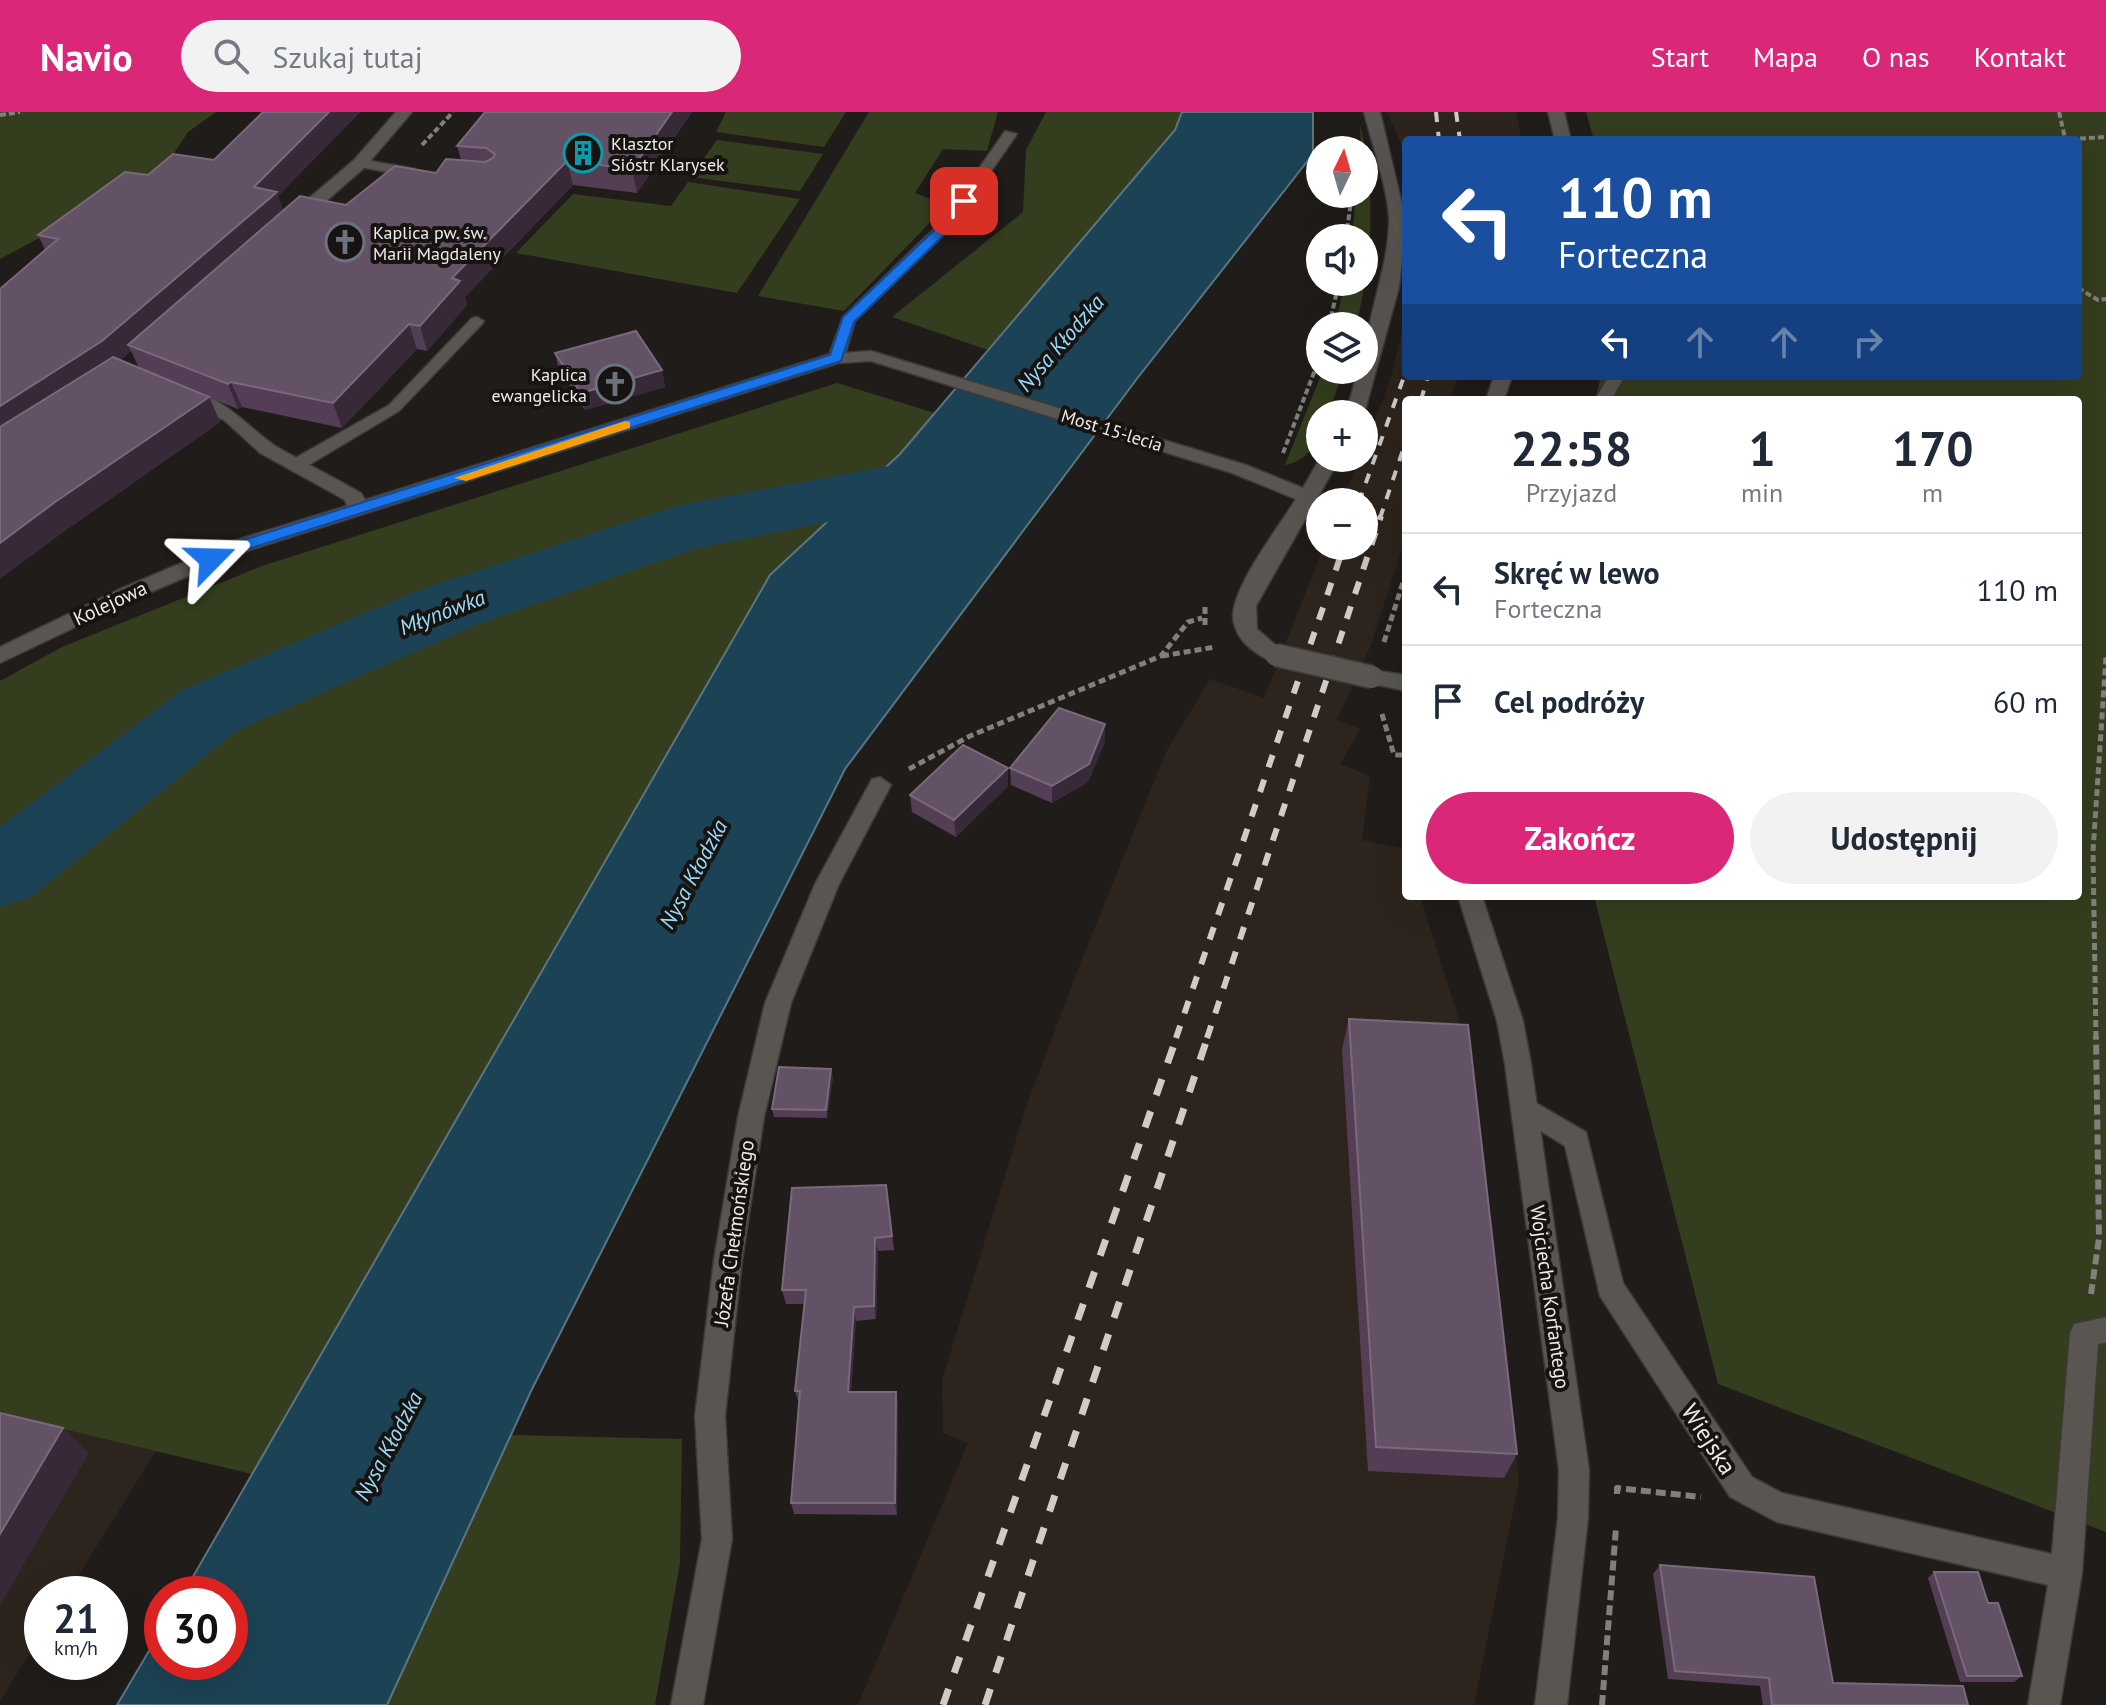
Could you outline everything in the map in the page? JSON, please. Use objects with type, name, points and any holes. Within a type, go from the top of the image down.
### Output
[{"type":"street","points":[[279,234],[360,163],[404,112]]},
{"type":"street","points":[[1359,400],[1390,287],[1398,219],[1372,112]]},
{"type":"street","points":[[1556,112],[1562,136]]},
{"type":"street","name":"Kolejowa","points":[[0,656],[125,595],[240,546],[836,358],[871,356],[892,361]]},
{"type":"street","name":"Most 15-lecia","points":[[892,361],[1270,481]]},
{"type":"street","points":[[172,392],[231,416],[267,449],[354,497],[358,509]]},
{"type":"street","points":[[1270,481],[1306,496]]},
{"type":"street","points":[[1306,500],[1249,594],[1243,611],[1243,628],[1256,643],[1276,655],[1402,682]]},
{"type":"street","name":"Józefa Chełmońskiego","points":[[687,1705],[717,1539],[710,1416],[728,1260],[751,1117],[778,1003],[827,884],[880,785]]},
{"type":"street","name":"Wojciecha Korfantego","points":[[1471,900],[1510,1021],[1574,1470],[1573,1518],[1551,1705]]},
{"type":"street","name":"Wiejska","points":[[1524,1107],[1577,1140],[1610,1287],[1741,1487],[1777,1507],[2066,1573]]},
{"type":"street","points":[[2044,1705],[2066,1573],[2095,1331]]},
{"type":"lane","points":[[836,358],[848,320],[948,223],[1010,134]]},
{"type":"lane","points":[[360,163],[433,175]]},
{"type":"lane","points":[[296,465],[394,408],[477,321]]},
{"type":"path","points":[[0,115],[20,112]]},
{"type":"path","points":[[2059,112],[2065,136]]},
{"type":"path","points":[[2082,138],[2106,137]]},
{"type":"path","points":[[407,171],[432,147],[423,146]]},
{"type":"path","points":[[2082,290],[2098,300],[2106,299]]},
{"type":"path","points":[[1270,481],[1311,384]]},
{"type":"path","points":[[1402,585],[1364,700],[1372,703],[1387,720],[1394,755],[1402,755]]},
{"type":"path","points":[[1161,656],[1188,622],[1202,618]]},
{"type":"path","points":[[880,785],[970,736],[1161,656],[1215,647]]},
{"type":"path","points":[[2095,1331],[2099,1238],[2093,851],[2106,657]]},
{"type":"path","points":[[1617,1503],[1617,1488],[1701,1497]]},
{"type":"path","points":[[1602,1705],[1615,1574],[1616,1517]]},
{"type":"shaded area","points":[[1387,112],[1516,112],[1521,136],[1402,136],[1402,146]]},
{"type":"shaded area","points":[[1402,332],[1402,380],[1458,380],[1452,396],[1402,396],[1402,548],[1371,645],[1337,720],[1360,729],[1340,764],[1370,776],[1362,840],[1402,848],[1402,900],[1421,900],[1460,1023],[1519,1481],[1474,1705],[858,1705],[968,1443],[943,1433],[942,1380],[1026,1107],[1080,964],[1167,750],[1210,679],[1264,698],[1318,560],[1378,560],[1378,488],[1347,488],[1354,472],[1378,472],[1378,411],[1390,381]]},
{"type":"shaded area","points":[[0,1414],[156,1451],[78,1576],[24,1576],[24,1663],[0,1701]]},
{"type":"green space","points":[[0,112],[216,112],[188,132],[161,173],[0,259]]},
{"type":"green space","points":[[726,112],[846,112],[824,147],[716,132]]},
{"type":"green space","points":[[869,112],[998,112],[987,151],[943,149],[915,193],[947,205],[844,311],[758,296]]},
{"type":"green space","points":[[1046,112],[1182,112],[1175,130],[988,350],[892,317],[1023,212],[1026,150]]},
{"type":"green space","points":[[1586,112],[2106,112],[2106,1532],[1718,1384],[1595,900],[2082,900],[2082,396],[1596,396],[1600,380],[2082,380],[2082,136],[1593,136]]},
{"type":"green space","points":[[717,140],[823,154],[800,191],[690,177]]},
{"type":"green space","points":[[688,182],[800,199],[737,293],[516,253],[573,194],[671,206]]},
{"type":"green space","points":[[1355,208],[1370,208],[1370,224],[1353,224]]},
{"type":"green space","points":[[1342,296],[1363,296],[1359,312],[1338,312]]},
{"type":"green space","points":[[837,383],[935,413],[641,798],[252,1474],[0,1414],[0,681],[62,647],[262,566]]},
{"type":"green space","points":[[1317,384],[1339,384],[1333,400],[1311,400]]},
{"type":"green space","points":[[1306,412],[1306,454],[1285,465]]},
{"type":"green space","points":[[511,1435],[682,1439],[680,1563],[655,1705],[387,1705]]},
{"type":"water","name":"Nysa Kłodzka","points":[[1182,112],[1313,112],[1313,136],[1306,136],[1306,163],[1136,380],[845,769],[532,1389],[387,1705],[117,1705],[144,1659],[144,1680],[248,1680],[248,1576],[193,1576],[770,575],[900,454],[1175,130]]},
{"type":"building","points":[[263,112],[329,112],[254,187],[277,192],[102,341],[0,406],[0,289],[58,239],[38,235],[125,172],[148,175],[173,154],[214,160]]},
{"type":"building","points":[[485,112],[672,112],[632,169],[567,161],[452,278],[460,281],[420,326],[409,324],[333,403],[231,382],[228,384],[128,345],[300,196],[346,205],[395,166],[436,173],[446,159],[485,162],[493,158],[495,154],[486,148],[457,146]]},
{"type":"building","points":[[636,331],[662,370],[581,393],[555,353]]},
{"type":"building","points":[[113,357],[209,397],[0,543],[0,427]]},
{"type":"building","points":[[1059,708],[1105,724],[1089,764],[1052,786],[1010,768]]},
{"type":"building","points":[[963,745],[1008,768],[954,820],[910,795]]},
{"type":"building","points":[[1349,1019],[1468,1025],[1517,1454],[1376,1447]]},
{"type":"building","points":[[779,1067],[831,1069],[826,1110],[772,1109]]},
{"type":"building","points":[[886,1185],[892,1236],[875,1238],[874,1306],[854,1307],[848,1392],[896,1392],[895,1503],[791,1503],[800,1391],[795,1391],[806,1290],[782,1290],[792,1188]]},
{"type":"building","points":[[0,1413],[63,1428],[0,1534]]},
{"type":"building","points":[[1660,1565],[1814,1577],[1833,1683],[1963,1686],[1968,1705],[1772,1705],[1769,1678],[1675,1671]]},
{"type":"building","points":[[1934,1572],[1978,1572],[1988,1603],[1998,1603],[2022,1676],[1967,1676]]},
{"type":"waterway","name":"Młynówka","points":[[0,874],[210,710],[449,607],[680,528],[942,478]]},
{"type":"railway","points":[[1436,112],[1439,136]]},
{"type":"railway","points":[[1456,112],[1459,136]]},
{"type":"railway","points":[[1364,488],[1403,380]]},
{"type":"railway","points":[[1422,396],[1427,380]]},
{"type":"railway","points":[[1380,518],[1402,453]]},
{"type":"railway","points":[[1207,1038],[1381,516]]},
{"type":"railway","points":[[1176,1038],[1339,560]]},
{"type":"railway","points":[[943,1705],[1177,1036]]},
{"type":"railway","points":[[985,1705],[1208,1036]]},
{"type":"slow traffic","points":[[461,478],[625,425]]},
{"type":"place","name":"Klasztor Sióstr Klarysek","points":[[583,153]]},
{"type":"place","name":"Kaplica pw. św. Marii Magdaleny","points":[[345,242]]},
{"type":"place","name":"Kaplica ewangelicka","points":[[615,384]]},
{"type":"route","points":[[211,559],[240,546],[836,358],[848,320],[948,223],[964,201]]}]
